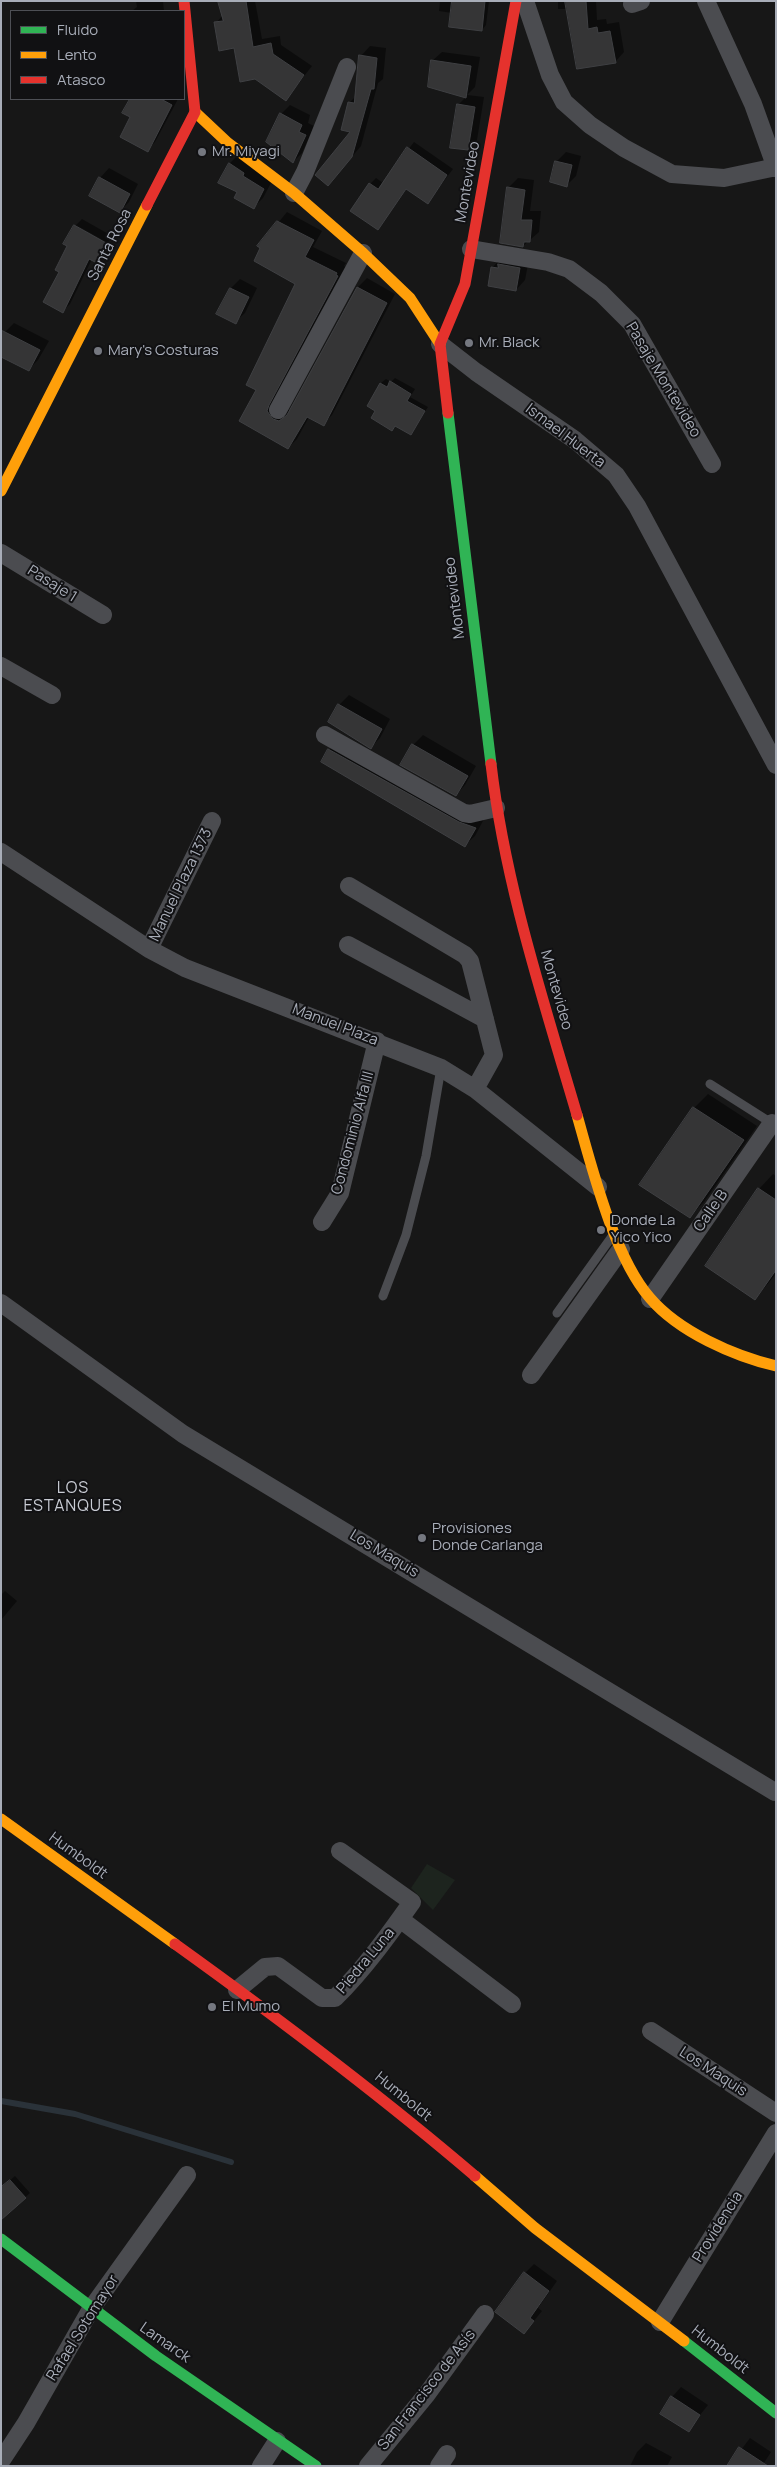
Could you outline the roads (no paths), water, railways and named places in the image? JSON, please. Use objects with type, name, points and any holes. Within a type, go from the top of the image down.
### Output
[{"type":"street","name":"Santa Rosa","points":[[1,491],[195,112],[194,82],[184,1]]},
{"type":"street","name":"Montevideo","points":[[516,1],[465,284],[440,344],[496,808],[518,914],[598,1187]]},
{"type":"street","points":[[525,1],[550,75],[564,102],[590,125],[624,148],[672,174],[724,178],[776,166],[753,104],[706,1]]},
{"type":"street","points":[[294,193],[305,172],[347,68]]},
{"type":"street","name":"Ismael Huerta","points":[[195,112],[228,143],[294,193],[363,253],[410,298],[440,344],[476,372],[575,440],[616,475],[642,515],[776,765]]},
{"type":"street","name":"Pasaje Montevideo","points":[[472,249],[548,262],[569,269],[601,293],[632,324],[712,464]]},
{"type":"street","points":[[278,410],[363,253]]},
{"type":"street","name":"Pasaje 1","points":[[1,553],[104,615]]},
{"type":"street","points":[[1,666],[52,695]]},
{"type":"street","points":[[325,735],[464,812],[470,814],[496,808]]},
{"type":"street","name":"Manuel Plaza 1373","points":[[149,949],[212,821]]},
{"type":"street","name":"Manuel Plaza","points":[[1,852],[149,949],[186,968],[377,1041],[441,1068],[475,1089],[598,1187]]},
{"type":"street","points":[[349,886],[465,955],[472,967],[494,1051],[494,1060],[475,1089]]},
{"type":"street","points":[[348,946],[485,1019]]},
{"type":"street","name":"Condominio Alfa III","points":[[322,1222],[340,1193],[377,1041]]},
{"type":"street","name":"Calle B","points":[[650,1299],[774,1124]]},
{"type":"street","points":[[598,1187],[621,1249],[650,1299],[677,1321],[714,1345],[748,1359],[776,1366]]},
{"type":"street","points":[[532,1375],[621,1249]]},
{"type":"street","name":"Los Maquis","points":[[1,1304],[183,1434],[775,1792]]},
{"type":"street","name":"Humboldt","points":[[4,1825],[237,1990],[406,2117],[534,2228],[660,2322],[776,2413]]},
{"type":"street","name":"Piedra Luna","points":[[237,1990],[265,1967],[278,1966],[322,1998],[335,1998],[354,1978],[400,1920],[412,1902],[340,1851]]},
{"type":"street","points":[[400,1920],[512,2004]]},
{"type":"street","name":"Los Maquis","points":[[651,2031],[776,2114]]},
{"type":"street","name":"Providencia","points":[[660,2322],[776,2133]]},
{"type":"street","name":"Rafael Sotomayor","points":[[1,2461],[26,2423],[91,2309],[187,2175]]},
{"type":"street","name":"Lamarck","points":[[1,2239],[91,2309],[277,2441],[316,2466]]},
{"type":"street","name":"San Francisco de Asís","points":[[368,2466],[427,2394],[484,2314]]},
{"type":"street","points":[[261,2466],[277,2441]]},
{"type":"lane","points":[[383,1296],[408,1226],[426,1156],[441,1068]]},
{"type":"lane","points":[[710,1084],[774,1124]]},
{"type":"lane","points":[[558,1313],[614,1232]]},
{"type":"waterway","points":[[1,2101],[75,2114],[231,2162]]},
{"type":"place","name":"Mr. Miyagi","points":[[202,152]]},
{"type":"place","name":"Mr. Black","points":[[469,343]]},
{"type":"place","name":"Mary's Costuras","points":[[98,351]]},
{"type":"place","name":"Donde La Yico Yico","points":[[601,1230]]},
{"type":"place","name":"Provisiones Donde Carlanga","points":[[422,1538]]},
{"type":"place","name":"El Mumo","points":[[212,2007]]},
{"type":"district","name":"LOS ESTANQUES","points":[[73,1498]]}]
